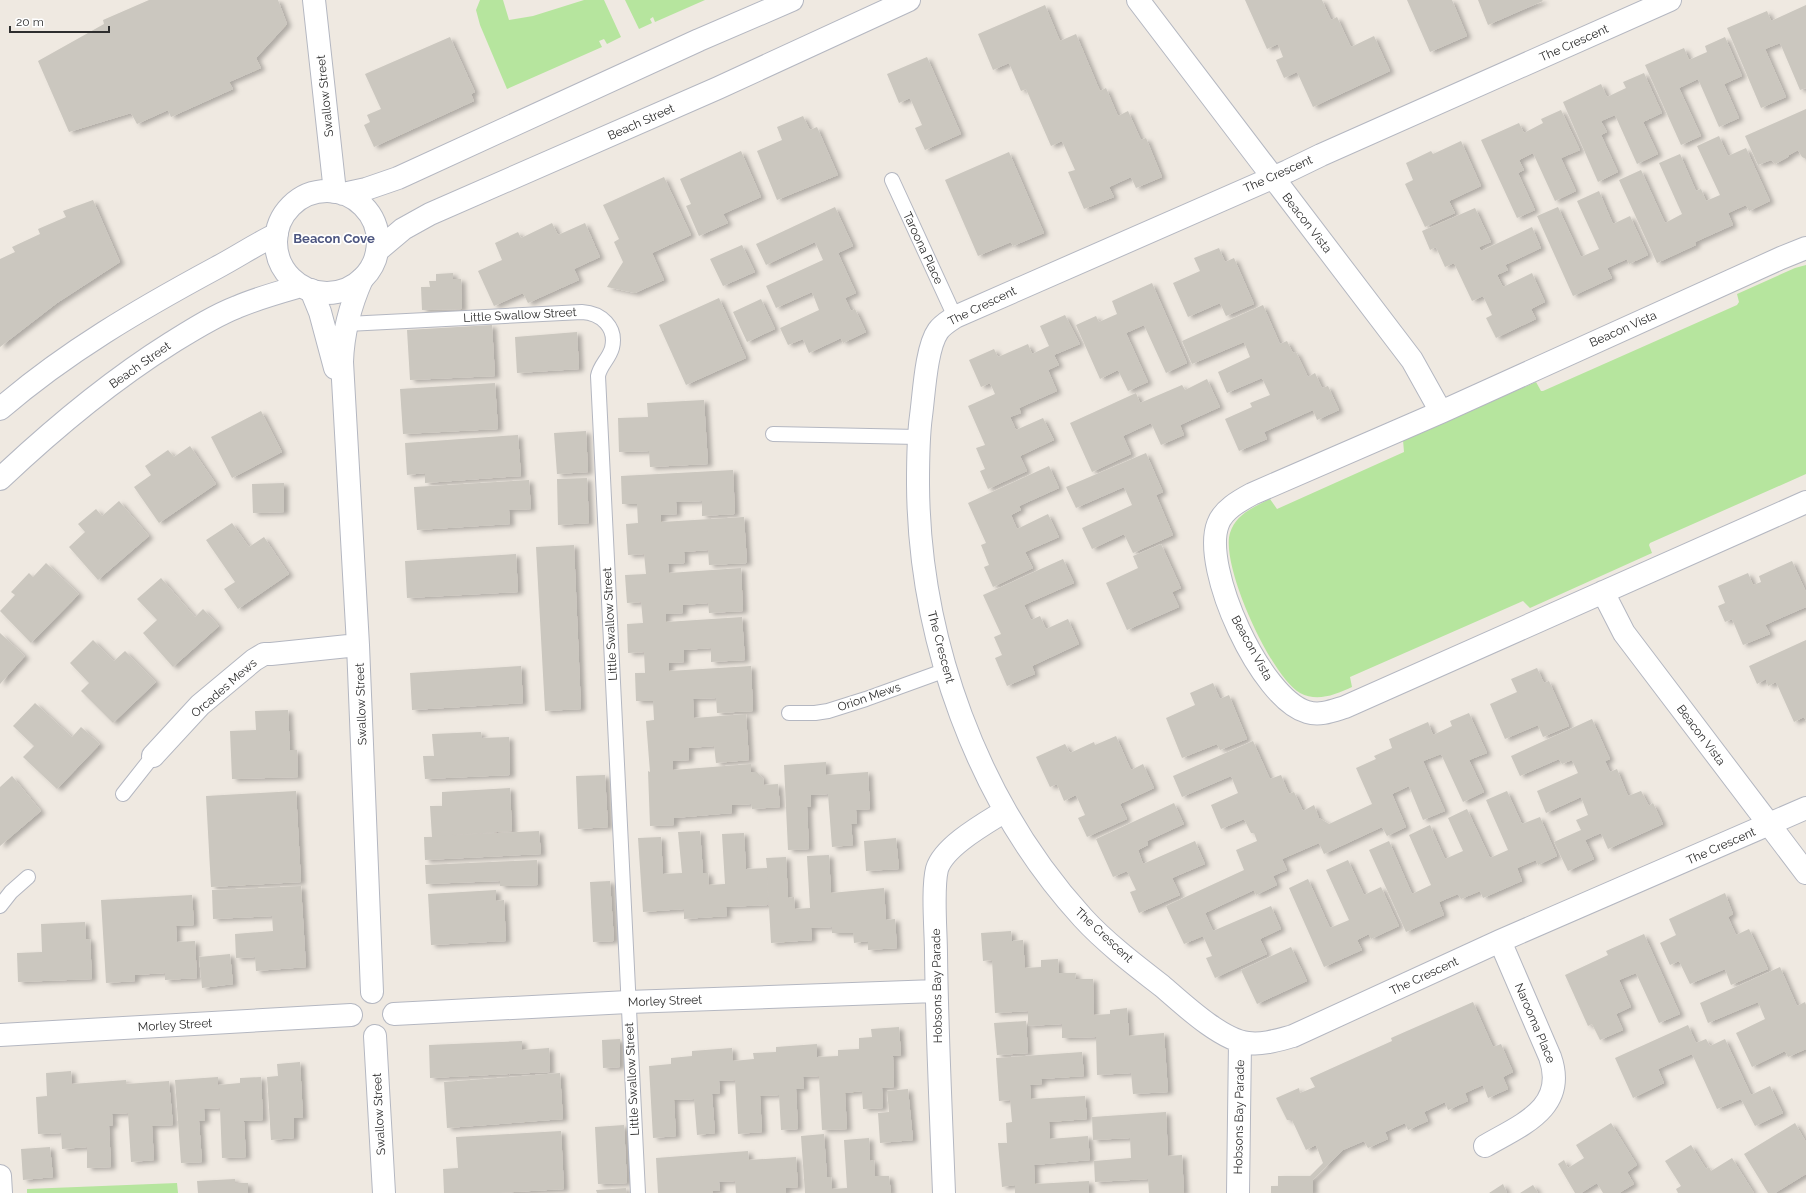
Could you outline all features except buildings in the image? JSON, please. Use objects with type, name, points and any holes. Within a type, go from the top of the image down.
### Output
[{"type":"street","name":"Swallow Street","points":[[314,0],[339,193]]},
{"type":"street","points":[[339,193],[359,203],[371,217],[376,228],[377,251],[370,269],[362,279],[351,287],[338,292],[324,293],[306,288],[292,278],[281,263],[276,246],[277,234],[281,221],[288,210],[298,201],[309,195],[322,192],[339,193],[366,189],[394,180],[792,0]]},
{"type":"street","name":"Beach Street","points":[[377,251],[403,229],[430,214],[718,88],[909,0]]},
{"type":"street","name":"Beacon Vista","points":[[1138,0],[1412,360],[1441,412]]},
{"type":"street","name":"The Crescent","points":[[1670,0],[1272,178],[955,317],[945,324],[937,332],[930,348],[918,437],[918,500],[922,554],[935,632],[946,670],[972,743],[1005,811],[1066,898],[1084,919],[1136,966],[1201,1018],[1226,1035],[1240,1042],[1251,1044],[1274,1042],[1293,1036],[1500,941],[1806,808]]},
{"type":"street","points":[[0,409],[21,391],[59,363],[112,327],[158,299],[277,234]]},
{"type":"street","name":"Beacon Vista","points":[[1806,248],[1441,412],[1252,494],[1232,506],[1224,514],[1218,523],[1214,544],[1216,558],[1230,609],[1256,661],[1277,692],[1286,702],[1312,714],[1322,714],[1345,707],[1806,502]]},
{"type":"street","name":"Swallow Street","points":[[362,279],[354,295],[347,324],[342,362],[358,645],[372,992]]},
{"type":"street","name":"Swallow Street","points":[[306,288],[326,332],[346,416]]},
{"type":"street","name":"Beach Street","points":[[0,479],[46,437],[102,390],[151,355],[205,322],[237,307],[306,288]]},
{"type":"street","name":"Beacon Vista","points":[[1603,592],[1624,633],[1806,873]]},
{"type":"street","name":"Orcades Mews","points":[[153,756],[200,705],[254,660],[264,654],[358,645]]},
{"type":"street","name":"Hobsons Bay Parade","points":[[944,1193],[936,991],[935,895],[938,869],[949,851],[966,836],[1005,811]]},
{"type":"street","name":"Narooma Place","points":[[1484,1146],[1531,1119],[1542,1109],[1550,1098],[1555,1078],[1550,1056],[1500,941]]},
{"type":"street","name":"Morley Street","points":[[394,1014],[628,1002],[936,991]]},
{"type":"street","points":[[372,992],[385,996],[390,1001],[394,1014],[394,1020],[386,1030],[375,1036],[368,1035],[357,1030],[352,1021],[351,1015],[354,1004],[358,998],[364,994],[372,992]]},
{"type":"street","name":"Morley Street","points":[[0,1035],[351,1015]]},
{"type":"street","name":"Swallow Street","points":[[375,1036],[384,1193]]},
{"type":"street","name":"Hobsons Bay Parade","points":[[1238,1193],[1240,1042]]},
{"type":"street","points":[[0,1176],[1,1193]]},
{"type":"lane","name":"Taroona Place","points":[[892,180],[955,317]]},
{"type":"lane","name":"Little Swallow Street","points":[[347,324],[582,312],[598,315],[610,328],[613,343],[612,350],[600,368],[598,376],[638,1193]]},
{"type":"lane","points":[[773,434],[918,437]]},
{"type":"lane","name":"Orion Mews","points":[[789,713],[815,714],[828,711],[946,670]]},
{"type":"lane","name":"Orcades Mews","points":[[123,794],[153,756]]},
{"type":"lane","points":[[0,906],[11,892],[28,877]]},
{"type":"green space","points":[[480,0],[503,0],[509,20],[533,16],[584,0],[604,0],[621,37],[607,44],[604,39],[599,41],[602,47],[507,89],[480,25],[476,10]]},
{"type":"green space","points":[[625,0],[705,0],[655,22],[653,17],[650,19],[652,23],[639,29]]},
{"type":"green space","points":[[1806,265],[1806,474],[1650,543],[1649,545],[1652,553],[1530,608],[1523,601],[1350,677],[1352,687],[1339,693],[1319,697],[1306,696],[1288,683],[1275,666],[1262,644],[1250,619],[1233,569],[1229,548],[1230,533],[1233,526],[1241,516],[1252,508],[1270,499],[1277,509],[1404,452],[1403,440],[1536,382],[1541,391],[1543,391],[1737,305],[1739,302],[1737,294],[1795,268]]},
{"type":"green space","points":[[177,1183],[178,1193],[27,1193],[27,1189]]},
{"type":"district","name":"Beacon Cove","points":[[334,238]]}]
